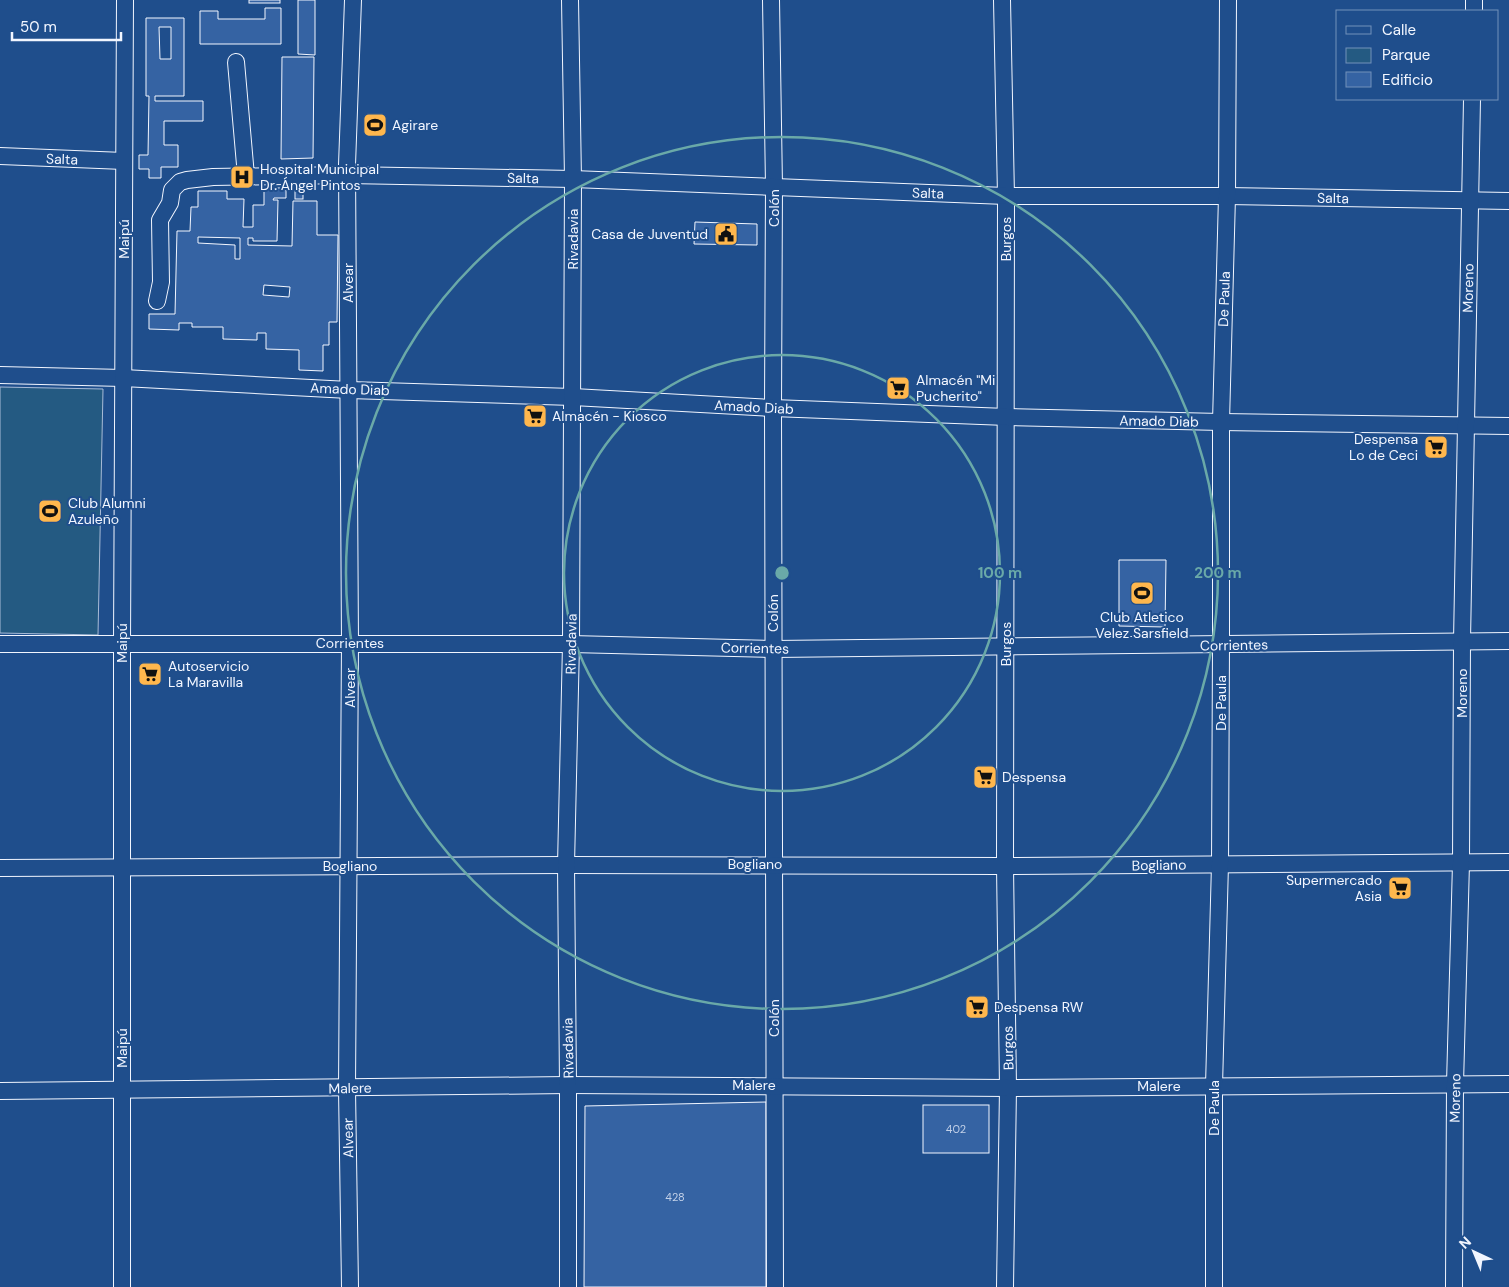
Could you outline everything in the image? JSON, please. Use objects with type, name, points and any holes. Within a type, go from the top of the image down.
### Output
[{"type":"street","name":"Maipú","points":[[122,1287],[125,0]]},
{"type":"street","name":"Alvear","points":[[350,1287],[347,1089],[350,643],[347,175],[353,0]]},
{"type":"street","name":"Rivadavia","points":[[568,1287],[566,865],[571,644],[573,397],[573,179],[570,0]]},
{"type":"street","name":"Colón","points":[[771,0],[774,186],[774,1287]]},
{"type":"street","name":"Burgos","points":[[1002,0],[1006,196],[1007,417],[1005,866],[1008,1088],[1006,1287]]},
{"type":"street","name":"De Paula","points":[[1214,1287],[1214,1086],[1220,864],[1221,422],[1227,196],[1228,0]]},
{"type":"street","points":[[236,62],[246,176]]},
{"type":"street","name":"Moreno","points":[[1454,1287],[1455,1084],[1461,863],[1462,642],[1472,100]]},
{"type":"street","name":"Salta","points":[[0,156],[124,161]]},
{"type":"street","name":"Salta","points":[[157,301],[161,282],[160,220],[170,203],[172,190],[180,182],[187,180],[246,176],[347,175],[573,179],[1006,196],[1227,196],[1509,201]]},
{"type":"street","name":"Amado Diab","points":[[0,375],[123,378],[349,390],[573,397],[773,408],[1007,417],[1509,426]]},
{"type":"street","name":"Corrientes","points":[[0,644],[571,644],[774,649],[1221,646],[1509,641]]},
{"type":"street","name":"Bogliano","points":[[0,868],[775,864],[1005,866],[1509,862]]},
{"type":"street","name":"Malere","points":[[0,1092],[568,1085],[1008,1088],[1509,1084]]},
{"type":"green space","name":"Club Alumni Azuleño","points":[[0,387],[103,389],[98,635],[0,633]]},
{"type":"building","points":[[249,0],[280,0],[280,3],[249,3]]},
{"type":"building","points":[[298,0],[315,0],[315,55],[298,54]]},
{"type":"building","points":[[265,8],[281,8],[281,44],[200,44],[200,11],[218,11],[218,19],[265,19]]},
{"type":"building","points":[[146,18],[184,18],[184,96],[155,96],[155,101],[203,101],[203,121],[164,121],[164,145],[178,145],[178,167],[161,167],[161,178],[149,178],[149,169],[139,169],[139,155],[148,155],[149,96],[146,96]],"holes":[[[159,27],[171,27],[171,59],[160,59]]]},
{"type":"building","points":[[282,57],[314,57],[313,158],[281,159]]},
{"type":"building","points":[[295,182],[303,182],[303,199],[295,199]]},
{"type":"building","points":[[264,188],[286,188],[286,198],[274,198],[273,200],[278,200],[277,241],[253,241],[253,238],[248,238],[248,245],[292,246],[293,201],[317,201],[317,235],[338,235],[337,322],[329,322],[329,345],[323,345],[323,371],[299,370],[299,350],[266,349],[266,333],[257,333],[257,340],[223,339],[223,327],[192,327],[192,323],[179,323],[179,330],[149,329],[149,314],[175,314],[177,231],[190,231],[191,207],[198,207],[198,191],[227,191],[227,199],[244,199],[243,227],[253,227],[253,205],[264,205]],"holes":[[[198,237],[240,238],[240,259],[235,259],[235,245],[198,243]],[[264,285],[290,287],[289,297],[263,295]]]},
{"type":"building","name":"Casa de Juventud","points":[[695,222],[757,224],[757,245],[694,244]]},
{"type":"building","name":"Club Atletico Velez Sarsfield","points":[[1119,560],[1166,560],[1165,627],[1119,626]]},
{"type":"building","points":[[766,1102],[766,1287],[584,1287],[585,1106]]},
{"type":"building","points":[[923,1105],[989,1105],[989,1153],[923,1153]]},
{"type":"place","name":"Agirare","points":[[375,125]]},
{"type":"place","name":"Hospital Municipal Dr. Ángel Pintos","points":[[242,177]]},
{"type":"place","name":"Casa de Juventud","points":[[726,234]]},
{"type":"place","name":"Almacén \"Mi Pucherito\"","points":[[898,388]]},
{"type":"place","name":"Almacén - Kiosco","points":[[535,416]]},
{"type":"place","name":"Despensa Lo de Ceci","points":[[1436,447]]},
{"type":"place","name":"Club Alumni Azuleño","points":[[50,511]]},
{"type":"place","name":"Club Atletico Velez Sarsfield","points":[[1142,593]]},
{"type":"place","name":"Autoservicio La Maravilla","points":[[150,674]]},
{"type":"place","name":"Despensa","points":[[985,777]]},
{"type":"place","name":"Supermercado Asia","points":[[1400,888]]},
{"type":"place","name":"Despensa RW","points":[[977,1007]]}]
